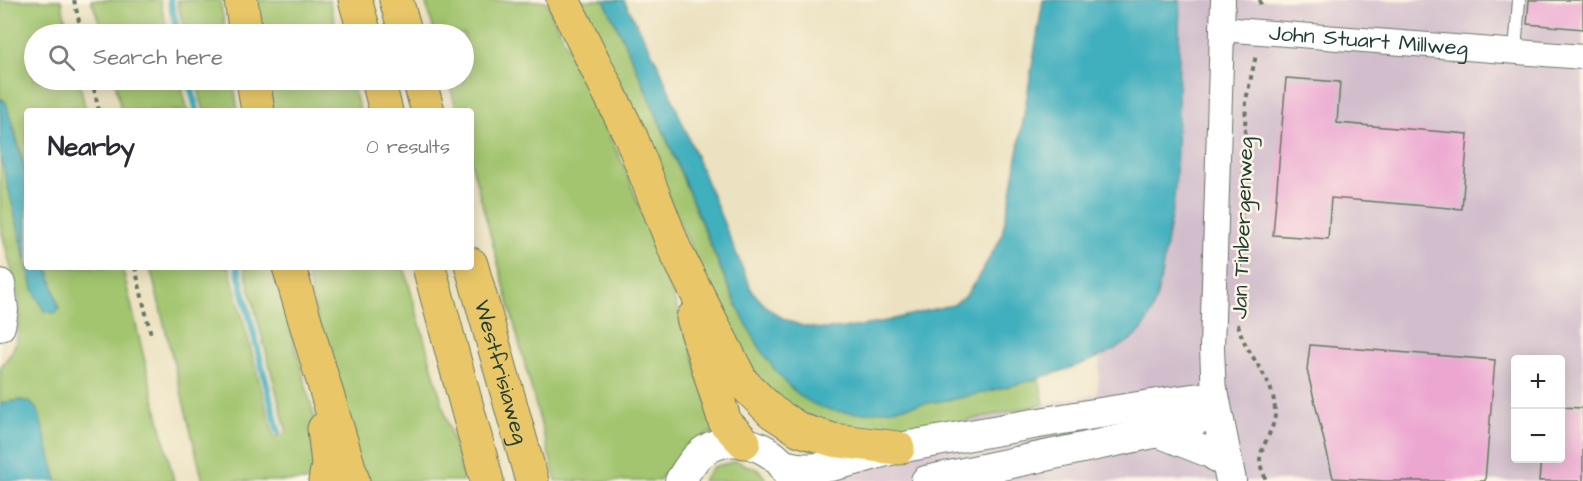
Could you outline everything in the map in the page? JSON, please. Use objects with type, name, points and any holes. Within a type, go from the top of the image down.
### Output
[{"type":"highway","points":[[241,0],[245,24]]},
{"type":"highway","points":[[355,0],[362,24]]},
{"type":"highway","points":[[396,0],[403,24]]},
{"type":"highway","points":[[563,0],[631,137],[675,250],[720,408],[730,430],[744,442]]},
{"type":"highway","points":[[255,90],[258,108]]},
{"type":"highway","points":[[381,90],[386,108]]},
{"type":"highway","points":[[422,90],[427,108]]},
{"type":"highway","points":[[675,250],[742,382],[772,412],[816,436],[898,448]]},
{"type":"highway","points":[[289,270],[352,481]]},
{"type":"highway","name":"Westfrisiaweg","points":[[430,270],[487,481]]},
{"type":"highway","name":"Westfrisiaweg","points":[[473,270],[532,481]]},
{"type":"highway","points":[[313,356],[327,450],[325,481]]},
{"type":"street","name":"Jan Tinbergenweg","points":[[1223,0],[1212,348],[1215,404],[1229,473]]},
{"type":"street","name":"John Stuart Millweg","points":[[1222,29],[1583,57]]},
{"type":"street","points":[[0,284],[3,295],[0,326]]},
{"type":"street","points":[[926,481],[1158,432],[1215,404]]},
{"type":"street","points":[[680,481],[694,459],[710,447],[732,441],[744,442],[766,450],[787,473],[818,468],[898,448],[1104,411],[1215,404]]},
{"type":"street","name":"Jan Tinbergenweg","points":[[1158,432],[1211,453],[1229,473]]},
{"type":"lane","points":[[1515,52],[1519,0]]},
{"type":"path","points":[[74,0],[80,24]]},
{"type":"path","name":"Jan Tinbergenweg","points":[[1240,280],[1246,100],[1261,32],[1260,0]]},
{"type":"path","points":[[94,90],[98,108]]},
{"type":"path","points":[[136,270],[151,334]]},
{"type":"path","name":"Jan Tinbergenweg","points":[[1239,314],[1238,325],[1243,342],[1264,371],[1272,389],[1275,414],[1260,462],[1266,481]]},
{"type":"shaded area","points":[[1134,0],[1583,0],[1583,481],[827,481],[820,422],[1044,404],[1097,394]]},
{"type":"green space","points":[[0,0],[61,0],[67,24],[24,24],[24,90],[81,90],[85,108],[24,108],[24,166],[16,132],[3,99],[0,99]]},
{"type":"green space","points":[[91,0],[160,0],[166,24],[100,24]]},
{"type":"green space","points":[[177,0],[220,0],[224,24],[183,24]]},
{"type":"green space","points":[[252,0],[329,0],[335,24],[256,24]]},
{"type":"green space","points":[[425,0],[546,1],[625,168],[683,323],[716,430],[687,445],[659,481],[556,481],[474,173],[474,108],[456,108],[451,90],[474,90],[474,24],[432,24]]},
{"type":"green space","points":[[580,0],[604,0],[641,79],[740,312],[768,360],[803,398],[951,400],[1039,379],[1044,404],[916,431],[867,435],[783,408],[738,353]]},
{"type":"green space","points":[[117,90],[183,90],[187,108],[120,108]]},
{"type":"green space","points":[[199,90],[235,90],[238,108],[203,108]]},
{"type":"green space","points":[[269,90],[354,90],[359,108],[272,108]]},
{"type":"green space","points":[[0,154],[24,251],[24,270],[29,270],[33,288],[59,308],[49,270],[123,270],[174,481],[57,481],[44,432],[22,400],[0,403],[0,368],[12,352],[17,338],[20,316],[19,299],[0,225]]},
{"type":"green space","points":[[151,270],[230,270],[274,437],[287,433],[245,270],[275,270],[316,423],[316,481],[203,481]]},
{"type":"green space","points":[[305,270],[405,270],[464,481],[359,481]]},
{"type":"green space","points":[[736,461],[759,470],[767,481],[702,481],[713,467]]},
{"type":"water","points":[[604,0],[624,0],[658,64],[751,289],[771,311],[794,323],[819,328],[845,328],[953,305],[966,295],[977,279],[1001,238],[1011,193],[1043,0],[1180,0],[1174,197],[1158,291],[1143,328],[1129,341],[1078,365],[1014,385],[956,399],[858,413],[822,408],[805,399],[789,386],[775,369],[739,310],[643,84]]},
{"type":"water","points":[[0,99],[6,102],[24,168],[24,253],[0,154]]},
{"type":"water","points":[[29,270],[49,270],[59,308],[56,313],[44,311],[33,289]]},
{"type":"water","points":[[22,400],[31,403],[38,411],[57,481],[0,481],[0,403]]},
{"type":"building","points":[[1529,0],[1583,0],[1583,29],[1527,24]]},
{"type":"building","points":[[1286,78],[1340,82],[1337,123],[1468,134],[1462,209],[1331,198],[1328,239],[1273,235]]},
{"type":"building","points":[[1310,345],[1495,360],[1485,481],[1385,481],[1333,478],[1307,370]]},
{"type":"building","points":[[1565,407],[1583,408],[1583,481],[1539,481],[1541,463],[1565,463]]},
{"type":"waterway","points":[[170,0],[176,24]]},
{"type":"waterway","points":[[192,90],[196,108]]},
{"type":"waterway","points":[[238,270],[278,431]]}]
